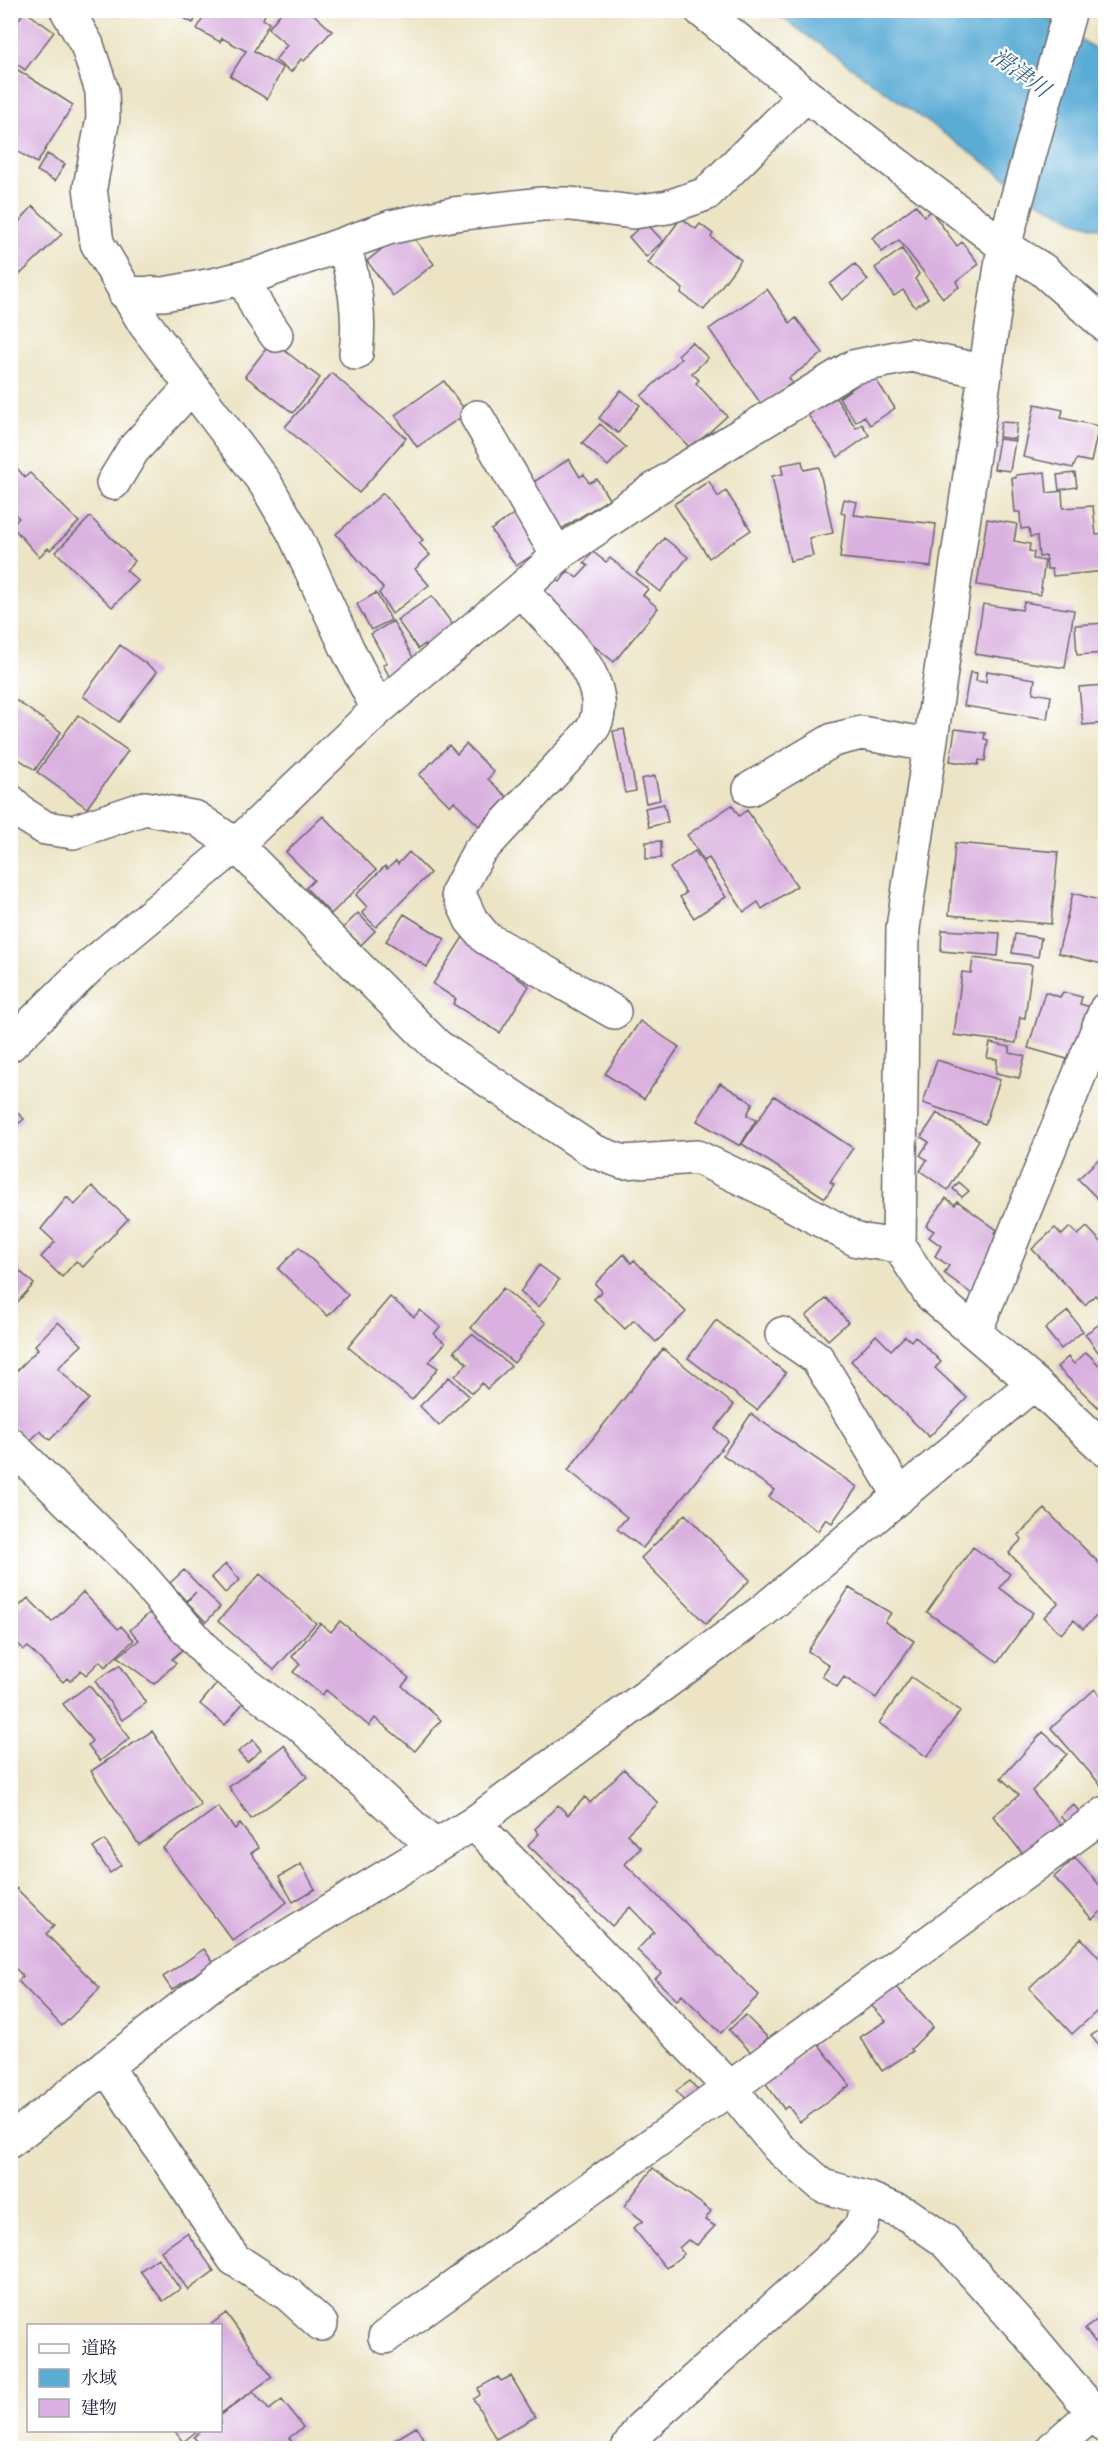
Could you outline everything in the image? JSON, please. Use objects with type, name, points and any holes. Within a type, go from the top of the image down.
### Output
[{"type":"street","points":[[67,10],[87,45],[102,92],[103,118],[90,187],[97,243],[125,293],[271,493],[294,533],[378,709]]},
{"type":"street","points":[[701,10],[806,95],[1006,239],[1106,326]]},
{"type":"street","points":[[1070,10],[1006,239],[903,928],[899,1246],[931,1295],[1034,1383],[1106,1450]]},
{"type":"street","points":[[125,293],[164,294],[244,278],[391,227],[454,214],[542,204],[571,204],[633,212],[668,207],[706,194],[732,171],[806,95]]},
{"type":"street","points":[[345,244],[357,296],[359,329],[356,352]]},
{"type":"street","points":[[244,278],[257,308],[276,334]]},
{"type":"street","points":[[10,1045],[90,966],[236,844],[378,709],[558,556],[683,470],[853,367],[911,355],[986,372]]},
{"type":"street","points":[[113,483],[133,450],[192,386]]},
{"type":"street","points":[[477,417],[558,556]]},
{"type":"street","points":[[520,590],[570,644],[593,679],[599,708],[595,726],[581,743],[478,853],[458,892],[471,920],[486,938],[615,1012]]},
{"type":"street","points":[[750,789],[833,740],[852,735],[861,733],[930,745]]},
{"type":"street","points":[[10,801],[23,814],[45,828],[73,832],[145,808],[196,818],[236,844],[437,1046],[593,1151],[623,1162],[697,1157],[762,1188],[856,1240],[899,1246]]},
{"type":"street","points":[[975,1332],[1106,1010]]},
{"type":"street","points":[[782,1334],[817,1358],[900,1496]]},
{"type":"street","points":[[10,2141],[218,1979],[474,1823],[764,1610],[1034,1383]]},
{"type":"street","points":[[10,1444],[127,1560],[213,1659],[299,1724],[434,1846]]},
{"type":"street","points":[[385,2337],[1106,1813]]},
{"type":"street","points":[[474,1823],[730,2088],[778,2147],[823,2186],[868,2199],[908,2215],[944,2240],[1029,2335],[1099,2420],[1053,2448]]},
{"type":"street","points":[[106,2066],[234,2259],[288,2295],[321,2324]]},
{"type":"street","points":[[628,2448],[641,2428],[846,2244],[861,2226],[868,2199]]},
{"type":"water","name":"滑津川","points":[[773,11],[1037,11],[1105,55],[1105,230],[1076,221],[1038,201]]},
{"type":"building","points":[[169,10],[267,10],[263,19],[269,23],[254,51],[283,68],[267,99],[230,76],[246,51],[222,38],[220,42],[197,29],[205,14],[200,11],[193,23]]},
{"type":"building","points":[[283,10],[309,10],[332,31],[304,61],[301,59],[291,72],[275,60],[287,45],[268,29]]},
{"type":"building","points":[[25,11],[54,32],[25,70],[10,59],[10,30]]},
{"type":"building","points":[[10,65],[73,105],[37,163],[10,147]]},
{"type":"building","points":[[47,154],[65,164],[55,181],[37,171]]},
{"type":"building","points":[[916,205],[924,216],[931,211],[957,246],[962,242],[979,264],[956,282],[959,287],[943,298],[899,240],[882,252],[872,238]]},
{"type":"building","points":[[33,206],[62,234],[10,284],[10,232]]},
{"type":"building","points":[[681,218],[696,229],[700,224],[713,234],[711,237],[741,260],[704,310],[681,293],[683,289],[648,263]]},
{"type":"building","points":[[645,222],[663,241],[646,257],[629,237]]},
{"type":"building","points":[[410,233],[434,264],[393,296],[367,261],[388,244]]},
{"type":"building","points":[[902,249],[919,274],[915,279],[928,298],[915,307],[903,290],[894,296],[875,268]]},
{"type":"building","points":[[855,264],[868,280],[842,300],[830,284]]},
{"type":"building","points":[[767,289],[790,323],[796,318],[823,353],[789,378],[792,383],[761,404],[709,329]]},
{"type":"building","points":[[272,341],[320,378],[293,413],[245,376]]},
{"type":"building","points":[[692,342],[708,358],[692,373],[699,380],[696,383],[727,416],[691,449],[641,396],[681,359],[678,355]]},
{"type":"building","points":[[332,373],[406,438],[359,493],[285,427]]},
{"type":"building","points":[[872,374],[895,408],[870,425],[864,416],[856,422],[839,398]]},
{"type":"building","points":[[444,381],[467,413],[417,447],[395,415]]},
{"type":"building","points":[[621,390],[640,405],[618,433],[599,418]]},
{"type":"building","points":[[835,397],[856,428],[862,424],[869,435],[838,457],[808,415]]},
{"type":"building","points":[[1035,404],[1063,410],[1061,418],[1099,426],[1091,462],[1077,459],[1073,468],[1023,457]]},
{"type":"building","points":[[1001,422],[1017,423],[1015,439],[999,437]]},
{"type":"building","points":[[600,424],[626,447],[608,466],[582,443]]},
{"type":"building","points":[[999,439],[1015,441],[1010,471],[994,469]]},
{"type":"building","points":[[569,459],[580,477],[584,474],[589,483],[597,479],[609,499],[555,533],[526,487]]},
{"type":"building","points":[[802,461],[804,470],[819,467],[833,533],[809,538],[813,556],[790,561],[772,476],[783,474],[781,465]]},
{"type":"building","points":[[13,464],[25,477],[30,473],[79,522],[50,550],[48,548],[39,557],[11,525],[19,518],[10,510],[10,467]]},
{"type":"building","points":[[1045,472],[1047,493],[1062,491],[1063,508],[1093,506],[1096,535],[1106,534],[1106,571],[1053,576],[1052,569],[1047,569],[1046,556],[1039,557],[1037,536],[1030,537],[1029,528],[1021,529],[1020,512],[1015,512],[1012,478],[1016,478],[1016,475]]},
{"type":"building","points":[[1075,473],[1077,487],[1059,490],[1057,475]]},
{"type":"building","points":[[709,481],[718,497],[726,491],[751,530],[709,558],[674,504]]},
{"type":"building","points":[[383,493],[423,540],[419,543],[430,555],[415,569],[429,585],[392,614],[379,593],[383,588],[336,534]]},
{"type":"building","points":[[844,499],[857,502],[854,515],[936,524],[931,567],[840,558],[845,514],[841,513]]},
{"type":"building","points":[[515,513],[540,550],[516,566],[491,530]]},
{"type":"building","points":[[90,517],[135,561],[126,570],[138,581],[112,607],[56,552]]},
{"type":"building","points":[[987,519],[1017,524],[1014,541],[1030,544],[1029,551],[1034,552],[1033,559],[1045,561],[1040,595],[977,585]]},
{"type":"building","points":[[664,538],[688,557],[660,592],[636,573]]},
{"type":"building","points":[[593,552],[606,562],[610,558],[648,589],[643,595],[658,608],[614,662],[594,646],[591,653],[545,591],[556,579],[560,582],[568,571],[577,578],[588,566],[584,563]]},
{"type":"building","points":[[376,593],[391,620],[371,630],[357,604]]},
{"type":"building","points":[[432,596],[455,628],[427,647],[425,644],[418,649],[397,620]]},
{"type":"building","points":[[1024,602],[1074,610],[1065,668],[975,654],[983,604],[1022,610]]},
{"type":"building","points":[[393,621],[417,665],[391,679],[383,665],[387,663],[371,634]]},
{"type":"building","points":[[1106,623],[1106,653],[1077,655],[1075,625]]},
{"type":"building","points":[[120,645],[157,672],[119,722],[83,696]]},
{"type":"building","points":[[987,671],[1035,679],[1033,693],[1051,696],[1047,719],[964,706],[970,672],[977,673],[976,681],[986,682]]},
{"type":"building","points":[[1106,685],[1106,723],[1083,725],[1079,687]]},
{"type":"building","points":[[10,696],[61,732],[35,770],[10,753]]},
{"type":"building","points":[[78,715],[128,751],[87,808],[37,772]]},
{"type":"building","points":[[624,729],[636,791],[625,793],[613,731]]},
{"type":"building","points":[[955,729],[985,733],[984,739],[988,740],[985,761],[979,760],[978,765],[950,761]]},
{"type":"building","points":[[466,744],[494,772],[488,779],[507,797],[479,826],[454,801],[450,806],[419,775],[449,745],[457,754]]},
{"type":"building","points":[[655,776],[660,800],[646,803],[641,779]]},
{"type":"building","points":[[664,804],[668,822],[649,827],[645,808]]},
{"type":"building","points":[[732,805],[739,816],[747,810],[797,886],[762,909],[758,902],[744,912],[709,858],[704,861],[687,835]]},
{"type":"building","points":[[323,816],[376,870],[331,914],[306,888],[314,880],[286,852]]},
{"type":"building","points":[[661,841],[661,858],[646,859],[646,842]]},
{"type":"building","points":[[955,843],[1058,852],[1051,924],[949,915]]},
{"type":"building","points":[[695,851],[726,897],[694,918],[680,897],[686,893],[670,868]]},
{"type":"building","points":[[409,852],[430,873],[376,927],[362,913],[367,907],[356,895],[385,866],[387,869],[396,861],[398,864]]},
{"type":"building","points":[[1073,893],[1106,902],[1106,965],[1058,953]]},
{"type":"building","points":[[358,913],[375,931],[361,945],[343,928]]},
{"type":"building","points":[[404,914],[445,939],[427,967],[386,941]]},
{"type":"building","points":[[942,930],[1000,933],[998,956],[941,951]]},
{"type":"building","points":[[1015,934],[1041,938],[1038,957],[1012,953]]},
{"type":"building","points":[[463,937],[519,972],[516,977],[529,986],[500,1033],[453,1004],[456,999],[433,984]]},
{"type":"building","points":[[973,958],[1032,965],[1025,1018],[1020,1017],[1016,1043],[954,1035],[962,972],[971,973]]},
{"type":"building","points":[[1045,992],[1060,997],[1063,992],[1082,997],[1080,1004],[1097,1009],[1081,1063],[1028,1048]]},
{"type":"building","points":[[640,1021],[679,1047],[644,1099],[605,1074]]},
{"type":"building","points":[[990,1043],[1010,1047],[1010,1053],[1025,1056],[1019,1078],[996,1073],[997,1059],[987,1058]]},
{"type":"building","points":[[937,1060],[1000,1080],[985,1124],[923,1103]]},
{"type":"building","points":[[720,1083],[753,1103],[747,1115],[756,1120],[740,1146],[697,1121]]},
{"type":"building","points":[[774,1096],[853,1148],[830,1182],[834,1184],[825,1198],[742,1144]]},
{"type":"building","points":[[10,1105],[24,1119],[10,1131]]},
{"type":"building","points":[[937,1113],[979,1140],[948,1190],[920,1171],[927,1160],[920,1155],[929,1142],[921,1137]]},
{"type":"building","points":[[1106,1152],[1106,1207],[1078,1179]]},
{"type":"building","points":[[959,1182],[969,1191],[962,1197],[953,1189]]},
{"type":"building","points":[[92,1186],[128,1219],[83,1267],[76,1261],[62,1277],[41,1257],[55,1242],[41,1229],[67,1197],[75,1205]]},
{"type":"building","points":[[946,1198],[955,1205],[957,1201],[997,1230],[995,1233],[1004,1240],[987,1273],[972,1294],[944,1273],[949,1266],[935,1256],[941,1246],[929,1237],[934,1231],[926,1226]]},
{"type":"building","points":[[1070,1227],[1078,1235],[1087,1227],[1106,1247],[1106,1296],[1101,1301],[1095,1295],[1085,1305],[1032,1249],[1055,1228],[1062,1235]]},
{"type":"building","points":[[299,1247],[348,1295],[328,1316],[278,1269]]},
{"type":"building","points":[[624,1254],[631,1263],[634,1260],[686,1312],[656,1342],[634,1320],[625,1329],[594,1299],[602,1291],[595,1284]]},
{"type":"building","points":[[10,1262],[34,1284],[10,1310]]},
{"type":"building","points":[[539,1265],[559,1280],[539,1307],[520,1292]]},
{"type":"building","points":[[503,1288],[546,1323],[514,1363],[471,1328]]},
{"type":"building","points":[[390,1297],[414,1317],[420,1310],[440,1327],[434,1334],[445,1343],[429,1362],[438,1368],[412,1400],[348,1347]]},
{"type":"building","points":[[827,1298],[848,1322],[828,1340],[806,1316]]},
{"type":"building","points":[[1068,1311],[1083,1331],[1061,1349],[1045,1329]]},
{"type":"building","points":[[716,1320],[786,1373],[757,1410],[688,1358]]},
{"type":"building","points":[[1106,1320],[1106,1345],[1098,1352],[1085,1334]]},
{"type":"building","points":[[58,1322],[82,1345],[58,1368],[89,1399],[50,1440],[40,1431],[29,1442],[10,1424],[10,1378],[38,1349],[35,1345]]},
{"type":"building","points":[[472,1334],[511,1366],[487,1389],[482,1383],[472,1393],[455,1376],[467,1364],[454,1351]]},
{"type":"building","points":[[876,1335],[891,1350],[905,1336],[911,1341],[915,1336],[941,1362],[935,1368],[967,1398],[929,1437],[851,1361]]},
{"type":"building","points":[[663,1349],[734,1405],[715,1429],[728,1440],[643,1548],[617,1529],[627,1517],[568,1470]]},
{"type":"building","points":[[1086,1352],[1106,1372],[1106,1415],[1057,1367],[1068,1357],[1074,1364]]},
{"type":"building","points":[[449,1377],[469,1396],[439,1426],[420,1406]]},
{"type":"building","points":[[751,1414],[857,1487],[832,1523],[826,1519],[818,1531],[769,1497],[774,1490],[723,1455]]},
{"type":"building","points":[[1045,1509],[1106,1570],[1106,1607],[1083,1629],[1074,1620],[1061,1634],[1044,1617],[1058,1603],[1009,1553],[1022,1539],[1018,1535]]},
{"type":"building","points":[[685,1514],[750,1580],[706,1624],[641,1558]]},
{"type":"building","points":[[973,1547],[1010,1574],[1000,1588],[1033,1613],[998,1662],[927,1612]]},
{"type":"building","points":[[226,1564],[240,1580],[225,1593],[211,1577]]},
{"type":"building","points":[[184,1570],[220,1607],[206,1622],[187,1602],[196,1592],[186,1601],[170,1583]]},
{"type":"building","points":[[260,1574],[316,1623],[274,1670],[218,1621]]},
{"type":"building","points":[[849,1588],[891,1613],[885,1622],[914,1641],[876,1698],[844,1677],[837,1687],[822,1676],[829,1665],[808,1651]]},
{"type":"building","points":[[83,1592],[118,1629],[121,1626],[134,1640],[105,1667],[100,1661],[86,1675],[81,1670],[70,1681],[67,1678],[63,1682],[28,1647],[24,1650],[10,1636],[10,1615],[28,1598],[52,1622]]},
{"type":"building","points":[[152,1611],[189,1644],[172,1659],[176,1663],[154,1684],[118,1657],[139,1640],[130,1630]]},
{"type":"building","points":[[340,1621],[409,1678],[402,1686],[441,1720],[415,1751],[375,1718],[369,1726],[326,1690],[322,1695],[293,1672],[300,1664],[292,1657],[320,1623],[331,1632]]},
{"type":"building","points":[[120,1665],[146,1703],[122,1720],[95,1681]]},
{"type":"building","points":[[911,1677],[960,1711],[927,1757],[879,1723]]},
{"type":"building","points":[[218,1682],[243,1703],[225,1725],[200,1704]]},
{"type":"building","points":[[89,1685],[130,1738],[100,1761],[88,1745],[92,1741],[63,1704]]},
{"type":"building","points":[[1095,1689],[1106,1702],[1106,1791],[1051,1728]]},
{"type":"building","points":[[152,1731],[201,1805],[139,1845],[91,1771]]},
{"type":"building","points":[[1043,1732],[1067,1754],[1032,1791],[1063,1828],[1026,1858],[993,1816],[1019,1795],[1001,1778]]},
{"type":"building","points":[[253,1740],[261,1750],[247,1762],[238,1752]]},
{"type":"building","points":[[284,1745],[307,1777],[251,1819],[229,1787]]},
{"type":"building","points":[[624,1769],[658,1803],[627,1834],[641,1848],[625,1864],[759,1995],[721,2033],[682,1995],[677,2000],[655,1979],[661,1973],[637,1950],[654,1932],[630,1907],[612,1926],[528,1845],[539,1834],[535,1829],[558,1805],[568,1815],[585,1797],[590,1803]]},
{"type":"building","points":[[1073,1804],[1083,1816],[1070,1827],[1060,1816]]},
{"type":"building","points":[[218,1807],[235,1829],[240,1824],[259,1848],[251,1853],[287,1902],[233,1941],[163,1848]]},
{"type":"building","points":[[105,1840],[121,1865],[110,1873],[93,1848]]},
{"type":"building","points":[[1075,1858],[1106,1892],[1106,1908],[1092,1919],[1054,1877]]},
{"type":"building","points":[[301,1864],[315,1889],[293,1902],[279,1877]]},
{"type":"building","points":[[16,1888],[54,1926],[46,1934],[100,1988],[62,2026],[18,1981],[23,1976],[10,1963],[10,1894]]},
{"type":"building","points":[[1081,1938],[1106,1965],[1106,2003],[1072,2034],[1029,1988]]},
{"type":"building","points":[[204,1949],[213,1962],[172,1990],[163,1977]]},
{"type":"building","points":[[893,1984],[933,2027],[911,2049],[913,2051],[882,2071],[860,2037],[886,2021],[871,2005]]},
{"type":"building","points":[[745,2015],[768,2038],[752,2053],[729,2030]]},
{"type":"building","points":[[1106,2025],[1106,2054],[1091,2036]]},
{"type":"building","points":[[817,2042],[850,2085],[800,2122],[788,2106],[784,2109],[764,2081]]},
{"type":"building","points":[[690,2081],[702,2095],[688,2106],[676,2091]]},
{"type":"building","points":[[653,2168],[711,2211],[705,2220],[715,2226],[697,2245],[688,2240],[679,2248],[684,2254],[666,2268],[633,2228],[643,2221],[624,2206]]},
{"type":"building","points":[[187,2233],[214,2271],[188,2290],[161,2251]]},
{"type":"building","points":[[158,2258],[180,2289],[163,2301],[140,2271]]},
{"type":"building","points":[[226,2313],[272,2377],[222,2413],[222,2324],[212,2324]]},
{"type":"building","points":[[1106,2313],[1106,2356],[1085,2329]]},
{"type":"building","points":[[511,2376],[535,2417],[496,2439],[474,2399],[480,2395],[478,2388],[498,2377],[501,2381]]},
{"type":"building","points":[[253,2391],[269,2410],[282,2400],[303,2427],[289,2438],[297,2448],[202,2448],[194,2437],[200,2432],[222,2432],[222,2414]]},
{"type":"building","points":[[416,2427],[429,2448],[391,2448],[388,2444]]},
{"type":"building","points":[[176,2432],[196,2432],[183,2442]]}]
